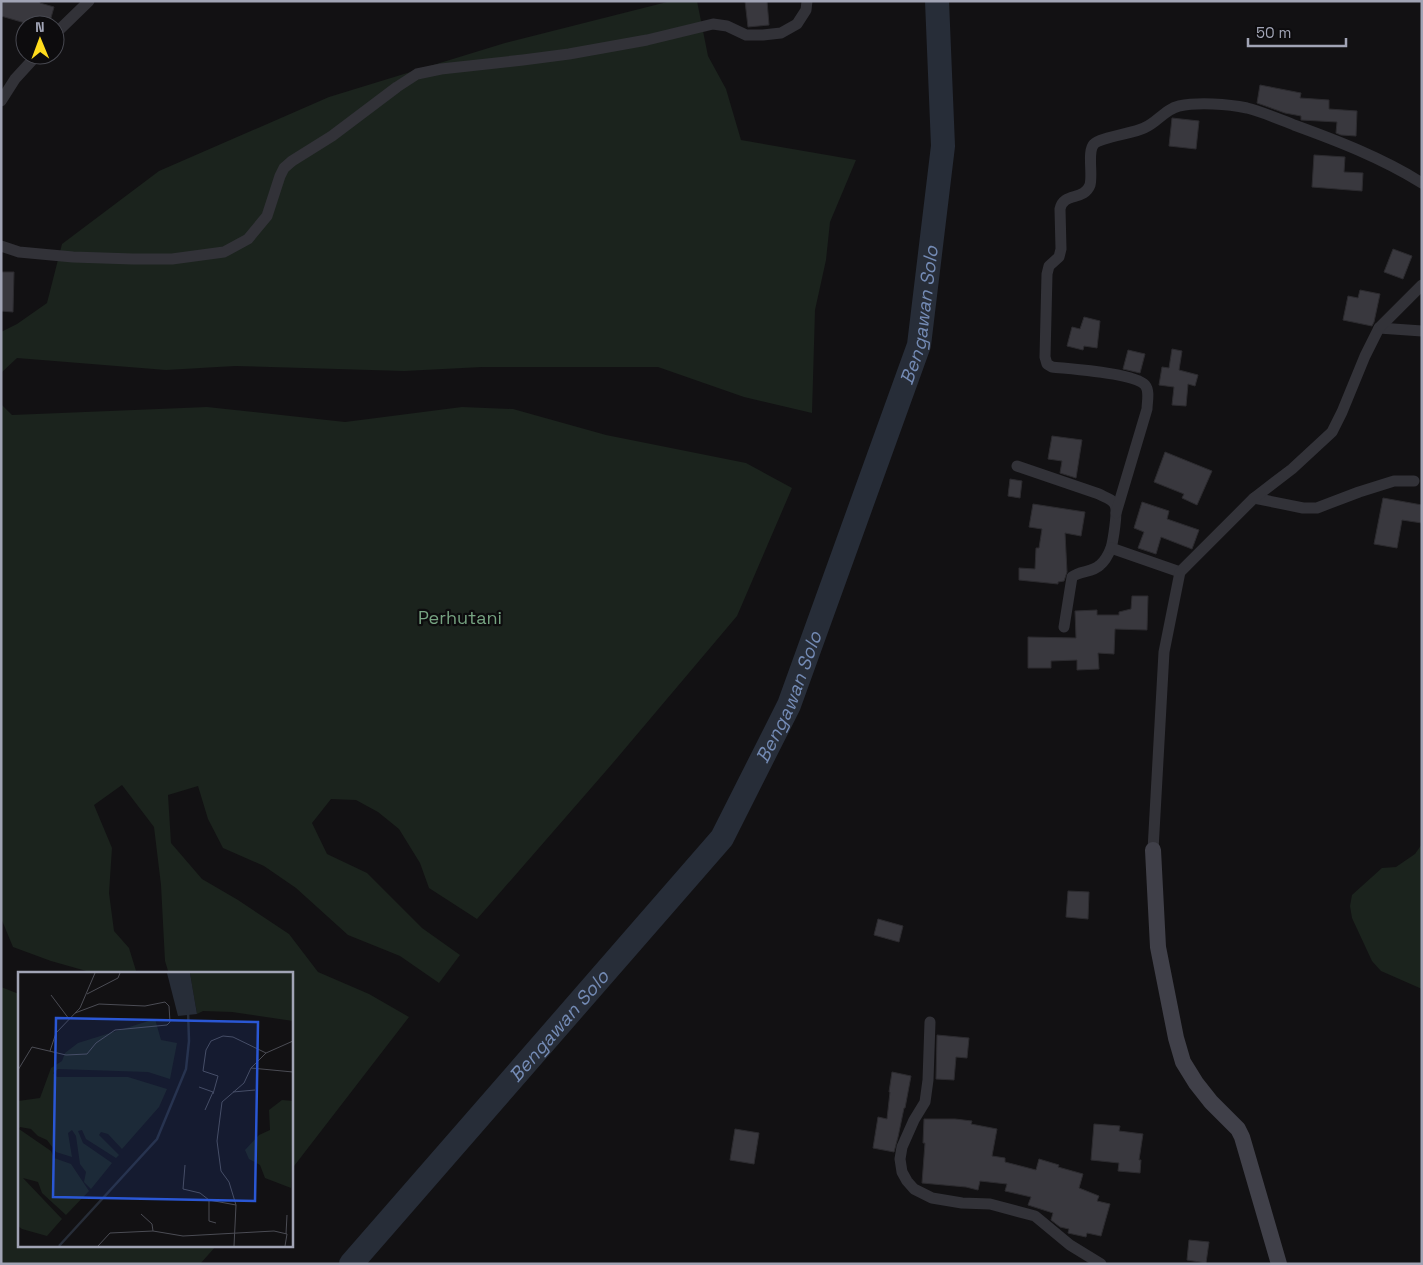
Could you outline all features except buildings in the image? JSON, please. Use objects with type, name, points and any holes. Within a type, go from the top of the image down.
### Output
[{"type":"main road","points":[[1153,850],[1158,948],[1182,1062],[1211,1102],[1238,1129],[1242,1137],[1279,1264]]},
{"type":"street","points":[[65,24],[89,1]]},
{"type":"street","points":[[1,246],[19,252],[73,258],[172,258],[224,252],[248,239],[267,216],[284,168],[332,136],[417,74],[441,69],[569,54],[647,40],[713,24],[727,26],[746,35],[781,33],[797,24],[806,10],[807,1]]},
{"type":"street","points":[[1,101],[28,65]]},
{"type":"street","points":[[1064,627],[1072,577],[1076,573],[1095,569],[1103,563],[1111,548],[1116,513],[1147,409],[1148,395],[1145,386],[1137,380],[1118,375],[1052,367],[1047,364],[1045,356],[1047,274],[1049,266],[1059,257],[1061,249],[1061,203],[1065,199],[1081,194],[1088,189],[1090,183],[1091,149],[1094,143],[1101,139],[1146,128],[1160,116],[1177,106],[1223,105],[1248,109],[1327,136],[1400,169],[1422,183]]},
{"type":"street","points":[[1153,850],[1164,652],[1180,572],[1254,498],[1292,469],[1332,432],[1379,328],[1422,284]]},
{"type":"street","points":[[1379,328],[1422,331]]},
{"type":"street","points":[[1017,466],[1112,500],[1116,513]]},
{"type":"street","points":[[1254,498],[1303,508],[1318,508],[1387,483],[1414,481]]},
{"type":"street","points":[[1111,548],[1180,572]]},
{"type":"street","points":[[930,1022],[928,1080],[924,1102],[902,1147],[900,1159],[902,1172],[907,1181],[914,1188],[932,1198],[962,1203],[990,1204],[1035,1216],[1070,1245],[1101,1264]]},
{"type":"green space","points":[[671,1],[697,1],[708,56],[726,89],[741,140],[856,160],[830,222],[826,260],[815,310],[812,413],[744,397],[658,367],[482,367],[404,371],[235,366],[166,370],[17,358],[1,373],[1,332],[17,324],[47,303],[62,244],[159,171],[329,97],[505,43]]},
{"type":"green space","name":"Perhutani","points":[[1,404],[12,415],[207,407],[345,422],[462,407],[513,409],[606,435],[746,463],[792,488],[737,616],[612,764],[477,919],[429,888],[420,863],[399,829],[378,812],[356,800],[331,799],[312,823],[327,854],[367,873],[422,928],[460,955],[439,983],[400,956],[348,935],[296,888],[264,866],[223,848],[208,819],[198,786],[168,795],[171,843],[202,879],[289,934],[318,972],[369,994],[409,1017],[292,1169],[292,972],[168,972],[165,961],[161,885],[154,827],[122,785],[94,805],[112,848],[109,893],[114,931],[129,948],[136,972],[90,972],[51,961],[13,947],[1,918]]},
{"type":"green space","points":[[1422,844],[1422,989],[1381,971],[1372,961],[1352,918],[1350,906],[1352,895],[1382,868],[1396,867],[1415,854]]},
{"type":"green space","points":[[1,987],[18,994],[18,1248],[214,1248],[200,1264],[1,1264]]},
{"type":"waterway","name":"Bengawan Solo","points":[[351,1264],[722,838],[789,705],[919,345],[943,146],[937,1]]}]
